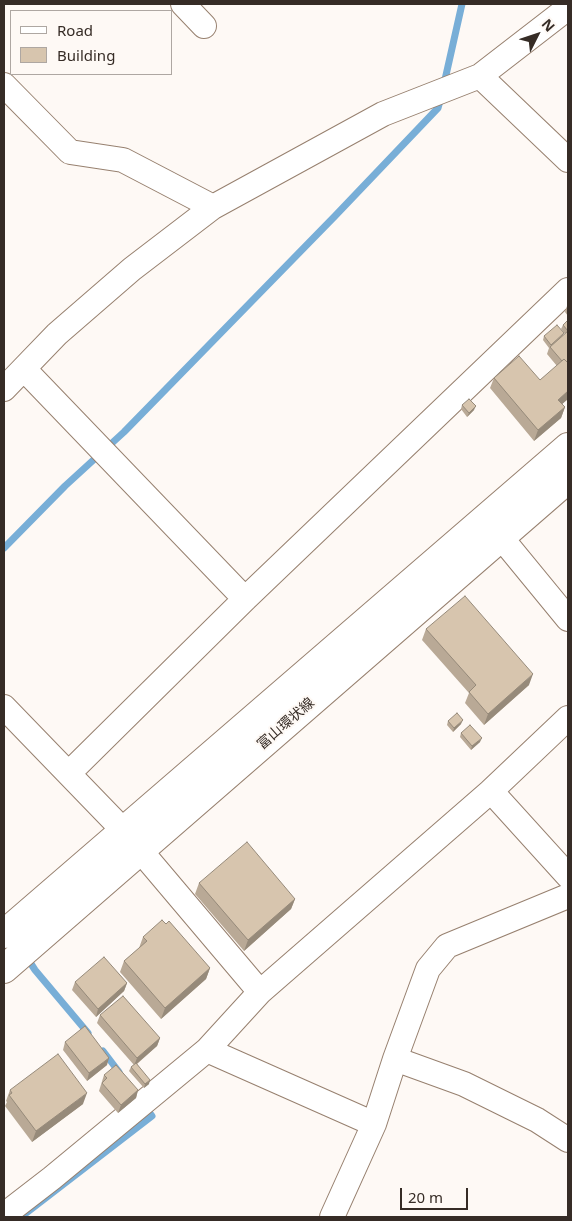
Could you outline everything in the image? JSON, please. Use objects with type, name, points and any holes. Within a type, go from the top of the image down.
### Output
[{"type":"main road","name":"富山環状線","points":[[4,969],[141,850],[493,528],[568,446]]},
{"type":"main road","name":"富山環状線","points":[[4,934],[123,830],[493,528],[568,479]]},
{"type":"street","points":[[183,4],[204,26]]},
{"type":"street","points":[[4,389],[57,334],[132,269],[214,207],[383,114],[480,76],[568,8]]},
{"type":"street","points":[[480,76],[568,160]]},
{"type":"street","points":[[4,85],[70,152],[123,160],[214,207]]},
{"type":"street","points":[[69,773],[245,599],[568,290]]},
{"type":"street","points":[[24,369],[245,599]]},
{"type":"street","points":[[493,528],[568,619]]},
{"type":"street","points":[[4,708],[123,830],[260,992]]},
{"type":"street","points":[[4,1215],[52,1178],[207,1050],[260,992],[491,791],[568,718]]},
{"type":"street","points":[[491,791],[568,876]]},
{"type":"street","points":[[332,1217],[374,1124],[395,1059],[428,969],[447,946],[568,896]]},
{"type":"street","points":[[207,1050],[374,1124]]},
{"type":"street","points":[[395,1059],[464,1084],[537,1120],[568,1140]]},
{"type":"building","points":[[568,320],[568,331],[563,325]]},
{"type":"building","points":[[557,325],[564,333],[551,345],[544,336]]},
{"type":"building","points":[[568,331],[568,363],[564,359],[562,361],[550,347]]},
{"type":"building","points":[[519,356],[540,380],[564,359],[568,363],[568,391],[558,400],[565,407],[538,430],[494,378]]},
{"type":"building","points":[[469,399],[476,406],[469,413],[462,405]]},
{"type":"building","points":[[465,596],[533,674],[488,714],[469,692],[476,685],[426,629]]},
{"type":"building","points":[[457,713],[463,720],[454,728],[448,721]]},
{"type":"building","points":[[470,725],[482,738],[472,746],[461,733]]},
{"type":"building","points":[[247,842],[295,899],[248,940],[199,883]]},
{"type":"building","points":[[162,920],[166,924],[169,921],[210,968],[165,1008],[124,961],[147,941],[143,937]]},
{"type":"building","points":[[104,957],[127,983],[98,1009],[75,982]]},
{"type":"building","points":[[123,996],[160,1038],[137,1058],[100,1015]]},
{"type":"building","points":[[85,1026],[109,1058],[89,1073],[65,1042]]},
{"type":"building","points":[[58,1054],[87,1093],[36,1131],[9,1095],[12,1093],[10,1090]]},
{"type":"building","points":[[136,1063],[150,1080],[145,1084],[131,1067]]},
{"type":"building","points":[[116,1065],[138,1090],[121,1105],[102,1083],[107,1078],[104,1075]]},
{"type":"waterway","points":[[444,84],[462,4]]},
{"type":"waterway","points":[[4,548],[65,486],[124,432],[335,216],[438,108],[441,97]]},
{"type":"waterway","points":[[26,956],[35,970],[88,1033]]},
{"type":"waterway","points":[[103,1051],[119,1072]]},
{"type":"waterway","points":[[21,1217],[152,1116],[144,1105]]}]
